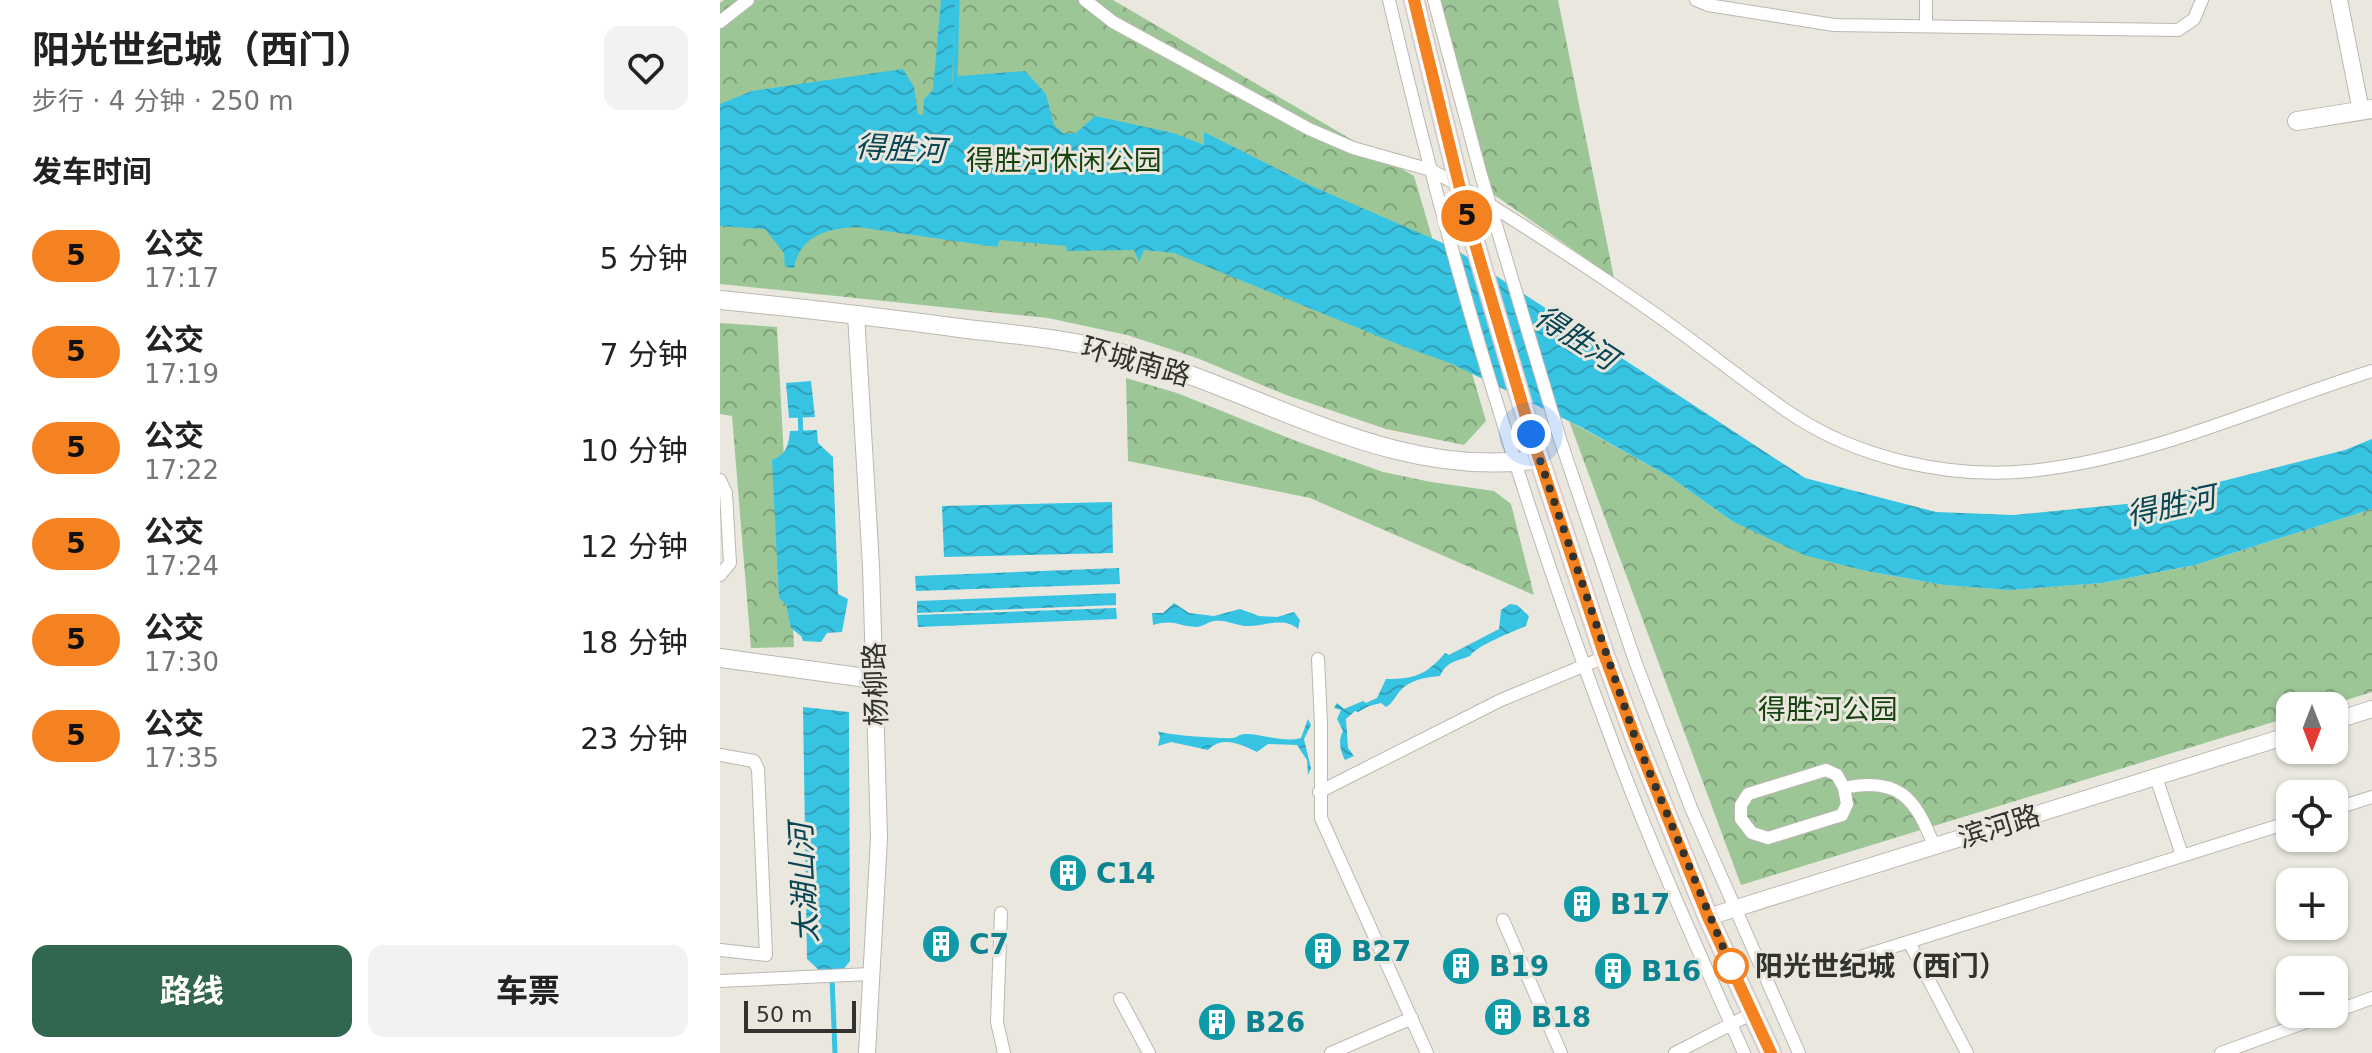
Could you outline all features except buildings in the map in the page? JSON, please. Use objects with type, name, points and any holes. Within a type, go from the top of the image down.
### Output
[{"type":"main road","points":[[1414,0],[1466,213],[1531,434],[1605,657],[1708,917],[1768,1046]]},
{"type":"main road","points":[[2297,121],[2366,110]]},
{"type":"main road","name":"环城南路","points":[[720,300],[856,314],[1067,342],[1113,351],[1184,373],[1336,433],[1392,449],[1489,464],[1540,459]]},
{"type":"main road","points":[[720,658],[874,679]]},
{"type":"street","points":[[720,22],[748,0]]},
{"type":"street","points":[[1085,0],[1113,22],[1309,129],[1353,148],[1431,170],[1458,185],[1650,310],[1789,412],[1827,434],[1929,468],[1974,472],[2029,471],[2090,461],[2167,441],[2372,371]]},
{"type":"street","points":[[1389,0],[1435,193],[1497,405],[1585,666],[1636,802],[1741,1052],[1768,1046]]},
{"type":"street","points":[[1434,0],[1446,52],[1560,439],[1635,661],[1734,909],[1799,1053]]},
{"type":"street","points":[[1696,0],[1708,5],[1834,25],[2178,30],[2194,19],[2202,0]]},
{"type":"street","points":[[1926,0],[1926,26]]},
{"type":"street","points":[[2339,0],[2366,110]]},
{"type":"street","name":"杨柳路","points":[[856,314],[871,566],[879,838],[867,1053]]},
{"type":"street","points":[[720,480],[726,493],[730,563],[720,575]]},
{"type":"street","points":[[1319,792],[1501,700],[1605,657]]},
{"type":"street","points":[[1318,659],[1321,818],[1427,1053]]},
{"type":"street","points":[[2348,717],[2372,709]]},
{"type":"street","name":"滨河路","points":[[1708,917],[2276,739]]},
{"type":"street","points":[[720,755],[744,757],[754,761],[758,769],[766,955],[720,950]]},
{"type":"street","points":[[1826,770],[1837,775],[1844,788],[1847,804],[1842,815],[1768,838],[1752,833],[1741,819],[1741,805],[1748,794],[1826,770]]},
{"type":"street","points":[[2156,777],[2182,855]]},
{"type":"street","points":[[1844,788],[1883,785],[1909,798],[1922,815],[1934,846]]},
{"type":"street","points":[[2348,805],[2372,797]]},
{"type":"street","points":[[1857,958],[2276,826]]},
{"type":"street","points":[[1001,913],[997,1022],[1004,1053]]},
{"type":"street","points":[[1503,920],[1561,1053]]},
{"type":"street","points":[[1909,942],[1967,1053]]},
{"type":"street","points":[[720,981],[870,974]]},
{"type":"street","points":[[2348,1007],[2372,998]]},
{"type":"street","points":[[1120,999],[1149,1053]]},
{"type":"street","points":[[1675,1053],[1753,1013]]},
{"type":"street","points":[[1331,1053],[1412,1018]]},
{"type":"street","points":[[2221,1053],[2290,1028]]},
{"type":"green space","name":"得胜河休闲公园","points":[[724,0],[1113,0],[1414,176],[1486,421],[1464,445],[1386,429],[1127,335],[1048,318],[720,284],[720,3]]},
{"type":"green space","points":[[1440,0],[1558,0],[1614,278],[1480,185]]},
{"type":"green space","points":[[720,323],[777,327],[794,647],[751,648],[732,416],[720,414]]},
{"type":"green space","points":[[1126,378],[1177,393],[1383,472],[1494,491],[1511,504],[1534,595],[1310,498],[1128,461]]},
{"type":"green space","name":"得胜河公园","points":[[1569,421],[1670,477],[1732,521],[1866,571],[1944,585],[2010,590],[2102,583],[2195,565],[2372,509],[2372,692],[2348,699],[2348,692],[2276,692],[2276,721],[1741,885]]},
{"type":"water","name":"得胜河","points":[[941,0],[955,0],[952,82],[959,76],[1025,71],[1046,94],[1054,125],[1064,134],[1076,133],[1095,116],[1173,133],[1204,145],[1204,132],[1307,184],[1452,247],[1805,478],[1936,512],[2014,515],[2136,503],[2345,450],[2372,439],[2372,509],[2195,565],[2102,583],[2010,590],[1944,585],[1866,571],[1804,555],[1732,521],[1670,477],[1579,426],[1450,363],[1174,253],[1144,250],[1139,262],[1134,250],[1067,251],[1066,246],[1000,240],[997,247],[858,227],[837,229],[809,241],[797,257],[794,268],[785,267],[784,253],[765,229],[720,226],[720,104],[752,91],[903,69],[914,87],[918,114],[923,115],[924,99],[933,90]]},
{"type":"water","points":[[811,381],[815,417],[789,418],[786,383]]},
{"type":"water","points":[[817,430],[818,443],[833,457],[838,594],[848,599],[842,632],[827,633],[821,642],[803,641],[791,628],[786,604],[779,598],[772,460],[786,449],[790,431]]},
{"type":"water","points":[[1112,502],[1113,553],[944,557],[942,506]]},
{"type":"water","points":[[1119,568],[1120,584],[916,591],[915,576]]},
{"type":"water","points":[[1116,593],[1116,605],[917,613],[917,601]]},
{"type":"water","points":[[1174,603],[1189,613],[1214,616],[1240,609],[1259,616],[1277,617],[1294,612],[1300,620],[1298,629],[1287,623],[1246,626],[1219,621],[1196,627],[1171,623],[1153,625],[1152,613],[1163,613]]},
{"type":"water","points":[[1510,604],[1517,605],[1529,616],[1526,626],[1452,663],[1440,676],[1408,684],[1386,707],[1381,703],[1369,706],[1355,711],[1346,719],[1348,748],[1354,756],[1345,760],[1340,746],[1343,731],[1337,719],[1341,710],[1334,708],[1337,703],[1344,709],[1377,698],[1386,679],[1419,674],[1445,653],[1449,655],[1499,629],[1501,610]]},
{"type":"water","points":[[1116,608],[1117,619],[918,627],[917,615]]},
{"type":"water","points":[[803,707],[849,712],[850,961],[843,970],[820,971],[807,959]]},
{"type":"water","points":[[1308,719],[1311,725],[1304,739],[1311,768],[1308,775],[1307,760],[1297,745],[1268,744],[1257,752],[1225,742],[1208,750],[1171,742],[1158,746],[1158,731],[1218,738],[1245,734],[1301,738]]},
{"type":"waterway","points":[[955,87],[957,0]]},
{"type":"waterway","name":"太湖山河","points":[[800,411],[801,437]]},
{"type":"waterway","name":"太湖山河","points":[[832,978],[835,1053]]},
{"type":"bus line","name":"5","points":[[1414,0],[1466,213],[1531,434],[1605,657],[1708,917],[1771,1053]]},
{"type":"place","name":"C14","points":[[1068,873]]},
{"type":"place","name":"B17","points":[[1582,904]]},
{"type":"place","name":"C7","points":[[941,944]]},
{"type":"place","name":"B27","points":[[1323,951]]},
{"type":"place","name":"B19","points":[[1461,966]]},
{"type":"place","name":"阳光世纪城（西门）","points":[[1731,966]]},
{"type":"place","name":"B16","points":[[1613,971]]},
{"type":"place","name":"B18","points":[[1503,1017]]},
{"type":"place","name":"B26","points":[[1217,1022]]},
{"type":"route","points":[[1531,434],[1636,740],[1731,966]]}]
